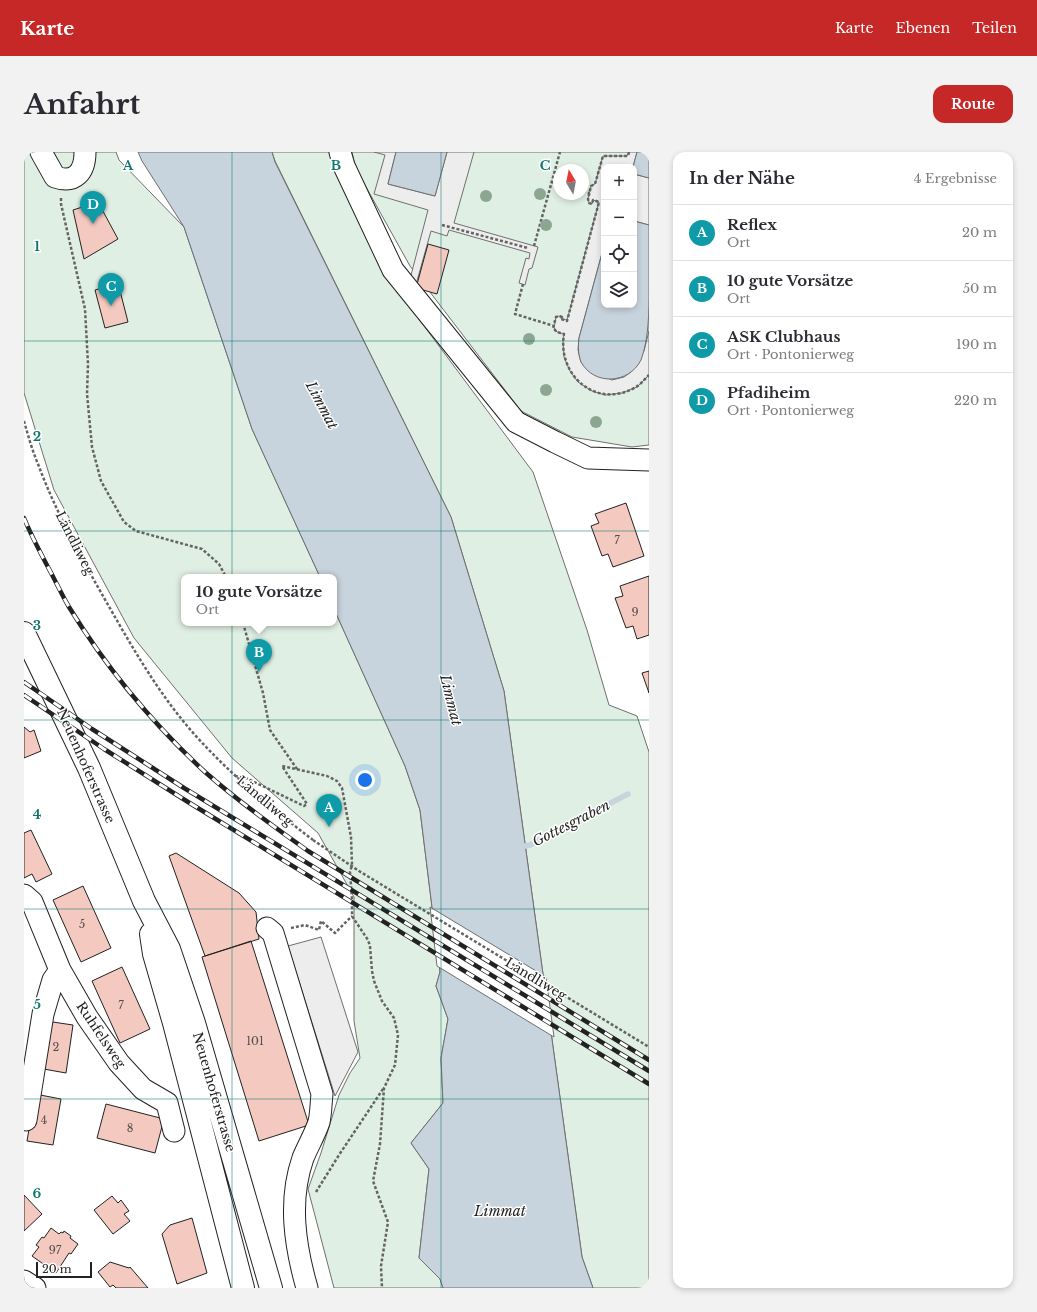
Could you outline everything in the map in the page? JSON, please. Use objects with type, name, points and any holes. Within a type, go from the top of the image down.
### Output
[{"type":"main road","name":"Neuenhoferstrasse","points":[[24,632],[89,768],[144,901],[169,949],[194,1023],[271,1288]]},
{"type":"main road","name":"Neuenhoferstrasse","points":[[144,901],[154,954],[176,1030],[243,1288]]},
{"type":"street","points":[[42,152],[55,177],[63,180],[72,179],[81,171],[85,160],[85,152]]},
{"type":"street","points":[[340,152],[344,166],[393,270],[516,422],[588,458],[649,460]]},
{"type":"street","name":"Ruhfelsweg","points":[[24,895],[32,902],[60,970],[87,1017],[119,1063],[143,1089],[166,1102],[174,1131]]},
{"type":"street","points":[[267,928],[273,933],[322,1094],[319,1122],[303,1159],[297,1180],[295,1199],[296,1235],[301,1267],[307,1288]]},
{"type":"street","points":[[26,1120],[43,1014],[53,980],[60,970]]},
{"type":"street","points":[[24,1281],[34,1288]]},
{"type":"path","points":[[534,246],[560,152]]},
{"type":"path","points":[[589,193],[591,186],[595,184],[602,156],[628,156],[628,152]]},
{"type":"path","points":[[63,180],[61,204],[85,308],[88,364],[87,394],[92,448],[101,481],[124,522],[136,531],[202,549],[219,564],[224,574]]},
{"type":"path","points":[[588,200],[589,203],[592,204],[593,200],[599,202],[567,321],[561,319],[562,317],[556,317],[554,326],[556,332],[564,334],[564,357],[570,371],[578,382],[592,391],[606,394],[622,393],[637,387],[649,375]]},
{"type":"path","points":[[442,224],[528,248]]},
{"type":"path","points":[[524,284],[515,314],[554,326]]},
{"type":"path","name":"Ländliweg","points":[[24,421],[37,463],[71,539],[137,656],[176,712],[220,762],[272,808],[313,840],[359,871],[649,1047]]},
{"type":"path","points":[[244,626],[263,693],[270,730],[297,769]]},
{"type":"path","points":[[235,776],[246,778],[304,806],[307,804],[282,766],[327,776],[337,781],[342,788],[351,837],[352,865],[350,872],[352,916],[368,940],[374,981],[382,1000],[394,1018],[398,1035],[395,1065],[384,1088],[338,1155],[316,1193]]},
{"type":"path","points":[[309,927],[319,930],[321,921],[335,933],[352,916]]},
{"type":"path","points":[[382,1288],[381,1266],[388,1222],[373,1181],[380,1144],[384,1088]]},
{"type":"green space","points":[[24,152],[116,152],[119,160],[184,227],[252,429],[319,574],[181,574],[181,626],[337,626],[337,616],[405,766],[420,810],[440,972],[436,986],[448,1019],[441,1058],[443,1103],[411,1143],[429,1169],[419,1258],[440,1279],[443,1288],[334,1288],[308,1189],[339,1095],[350,1073],[360,1058],[354,1021],[354,897],[318,833],[232,758],[134,638],[54,490],[24,393]]},
{"type":"green space","points":[[272,152],[334,152],[386,275],[533,472],[587,630],[609,705],[637,716],[649,752],[649,1288],[593,1288],[582,1257],[504,691],[451,517],[275,161]]},
{"type":"green space","points":[[352,152],[649,152],[649,445],[632,447],[572,437],[521,411],[410,266],[356,169]]},
{"type":"shaded area","points":[[374,152],[396,152],[388,184],[435,196],[447,152],[474,152],[454,223],[538,247],[532,268],[529,269],[525,285],[519,283],[526,258],[529,259],[530,253],[449,230],[447,236],[431,231],[415,288],[410,279],[428,210],[374,194],[385,155]]},
{"type":"shaded area","points":[[629,152],[637,152],[634,164],[601,164],[601,257],[579,338],[578,350],[581,362],[588,370],[612,380],[624,377],[631,372],[644,351],[649,331],[649,375],[637,387],[622,393],[605,395],[592,391],[578,382],[570,371],[564,357],[564,334],[557,332],[554,328],[556,317],[559,316],[562,317],[561,319],[567,320],[599,202],[593,200],[592,204],[589,203],[588,200],[591,186],[595,184],[603,156],[627,156]]},
{"type":"shaded area","points":[[637,175],[649,178],[649,225],[637,222]]},
{"type":"shaded area","points":[[321,937],[358,1052],[335,1096],[288,946]]},
{"type":"water","name":"Limmat","points":[[138,152],[272,152],[275,162],[451,517],[504,691],[582,1257],[593,1288],[443,1288],[440,1279],[419,1258],[429,1169],[411,1143],[443,1103],[441,1058],[448,1019],[436,986],[440,972],[420,810],[405,766],[337,616],[337,574],[319,574],[252,429],[184,227],[142,161]]},
{"type":"water","points":[[396,152],[447,152],[435,196],[388,184]]},
{"type":"water","points":[[637,152],[649,152],[649,178],[637,175],[637,164],[634,164]]},
{"type":"water","points":[[637,222],[649,225],[648,325],[646,343],[641,360],[636,368],[620,378],[611,379],[594,375],[587,370],[581,362],[578,350],[579,338],[601,257],[601,308],[637,308]]},
{"type":"pier","points":[[430,907],[546,977],[554,1037],[437,966]]},
{"type":"building","points":[[98,202],[118,239],[84,259],[73,210]]},
{"type":"building","points":[[428,244],[449,250],[437,294],[416,288]]},
{"type":"building","points":[[118,283],[128,322],[105,328],[95,290]]},
{"type":"building","points":[[626,503],[644,556],[613,567],[608,554],[602,556],[591,526],[599,523],[595,514]]},
{"type":"building","points":[[649,576],[649,635],[637,639],[633,626],[626,628],[615,598],[623,596],[620,586]]},
{"type":"building","points":[[649,671],[649,693],[642,673]]},
{"type":"building","points":[[24,727],[30,732],[34,730],[41,751],[24,758]]},
{"type":"building","points":[[31,830],[52,874],[36,882],[32,874],[24,878],[24,833]]},
{"type":"building","points":[[176,853],[239,893],[256,912],[259,939],[205,956],[169,856]]},
{"type":"building","points":[[83,886],[111,948],[81,962],[53,900]]},
{"type":"building","points":[[251,941],[309,1125],[259,1141],[202,957]]},
{"type":"building","points":[[122,967],[150,1029],[120,1043],[92,981]]},
{"type":"building","points":[[46,1021],[73,1025],[66,1073],[38,1068]]},
{"type":"building","points":[[35,1094],[61,1099],[53,1145],[27,1141]]},
{"type":"building","points":[[106,1104],[164,1119],[155,1153],[97,1138]]},
{"type":"building","points":[[24,1195],[42,1214],[24,1231]]},
{"type":"building","points":[[112,1196],[118,1203],[121,1200],[129,1211],[124,1214],[130,1221],[113,1234],[94,1210]]},
{"type":"building","points":[[192,1218],[207,1273],[177,1284],[162,1234],[170,1225]]},
{"type":"building","points":[[51,1228],[59,1234],[61,1232],[63,1233],[64,1231],[78,1244],[71,1254],[69,1253],[56,1273],[32,1256],[39,1247],[36,1245],[42,1237],[44,1238]]},
{"type":"building","points":[[110,1262],[129,1268],[130,1267],[148,1288],[116,1288],[113,1285],[110,1287],[98,1272]]},
{"type":"waterway","name":"Gottesgraben","points":[[520,847],[530,845],[628,794]]},
{"type":"railway","points":[[24,518],[66,602],[83,629],[115,673],[149,715],[186,754],[217,783],[308,851],[649,1060]]},
{"type":"railway","points":[[24,682],[92,729],[184,788],[649,1071]]},
{"type":"railway","points":[[24,695],[104,749],[188,802],[649,1084]]},
{"type":"place","name":"Pfadiheim","points":[[93,224]]},
{"type":"place","name":"ASK Clubhaus","points":[[111,306]]},
{"type":"place","name":"10 gute Vorsätze","points":[[259,672]]},
{"type":"place","name":"Reflex","points":[[329,827]]}]
